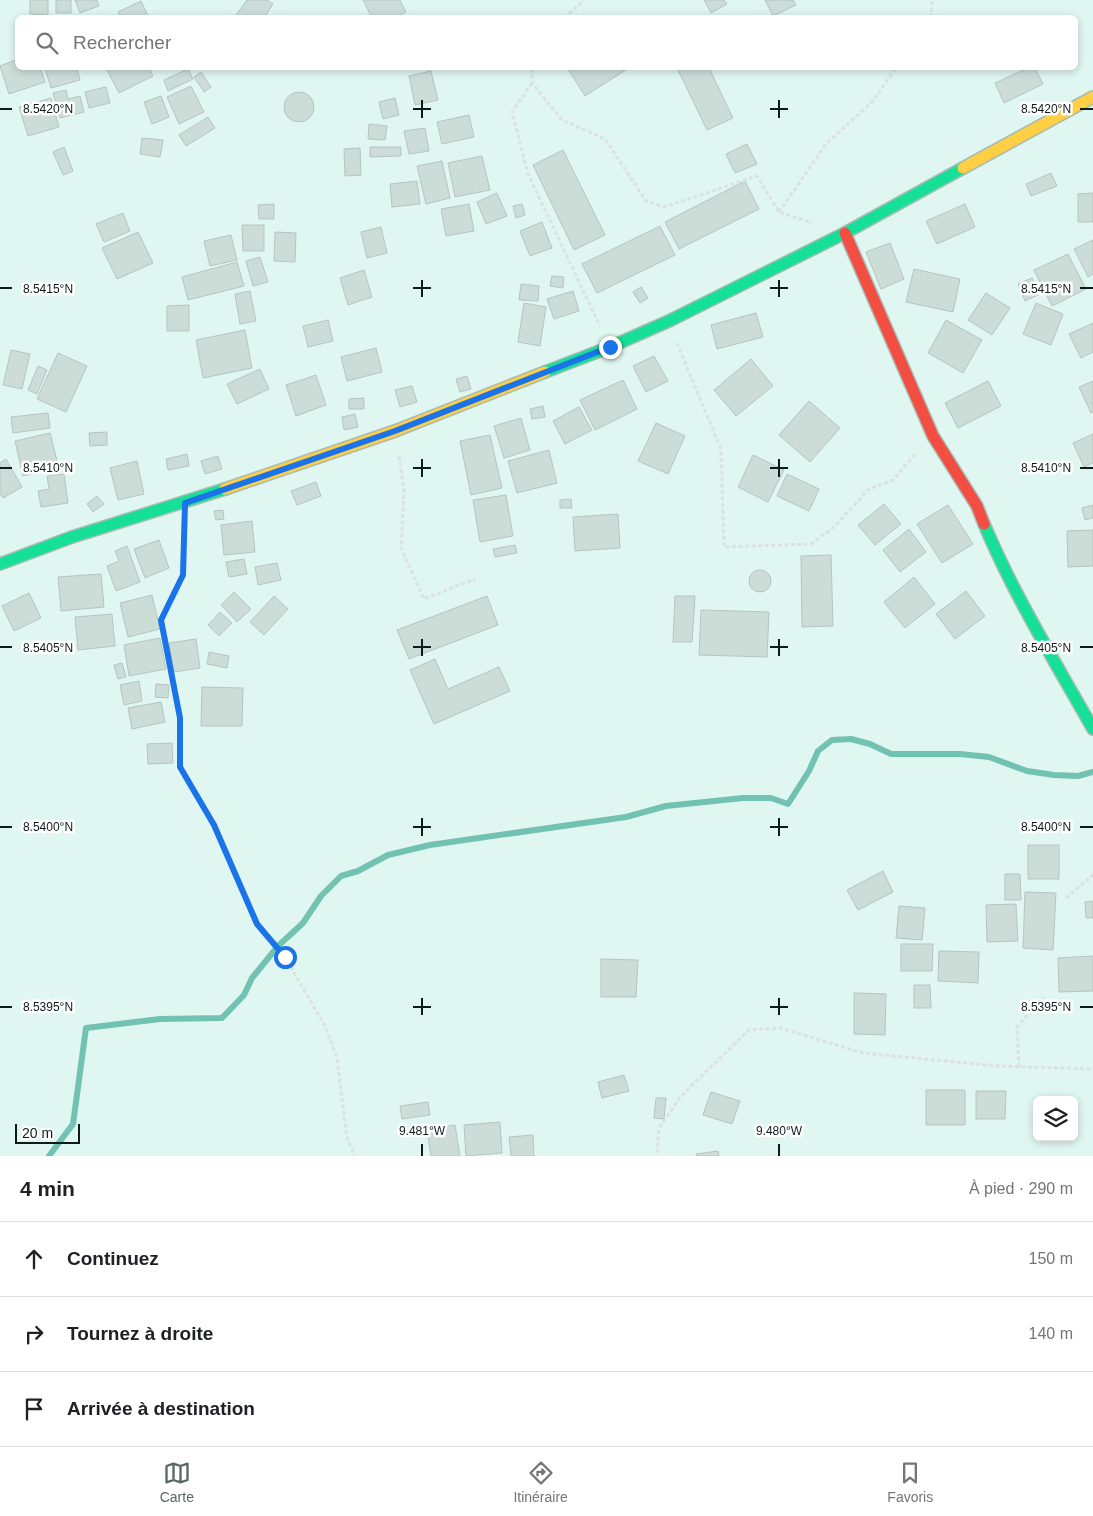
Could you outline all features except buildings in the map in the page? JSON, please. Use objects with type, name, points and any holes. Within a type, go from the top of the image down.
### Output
[{"type":"main road","points":[[0,564],[72,537],[185,503],[395,431],[610,347],[669,321],[845,233],[1093,97]]},
{"type":"main road","points":[[845,233],[933,436],[977,506],[995,549],[1029,617],[1093,728]]},
{"type":"path","points":[[567,15],[584,0]]},
{"type":"path","points":[[931,15],[932,0]]},
{"type":"path","points":[[532,70],[532,83],[512,112],[528,174],[610,347]]},
{"type":"path","points":[[779,212],[826,144],[872,101],[895,70]]},
{"type":"path","points":[[532,83],[562,120],[605,139],[646,201],[664,207],[757,176],[779,212],[816,224]]},
{"type":"path","points":[[669,321],[721,448],[724,547],[811,544],[834,527],[869,489],[893,480],[933,436]]},
{"type":"path","points":[[395,431],[404,491],[401,548],[424,599],[475,578]]},
{"type":"path","points":[[185,503],[183,575],[161,620],[180,718],[180,767],[214,825],[257,924],[285,957],[325,1026],[337,1058],[347,1138],[355,1156]]},
{"type":"path","points":[[1066,898],[1093,875]]},
{"type":"path","points":[[1019,1067],[1017,1027],[1043,997]]},
{"type":"path","points":[[657,1153],[659,1128],[681,1096],[749,1030],[780,1028],[863,1053],[1019,1067],[1093,1069]]},
{"type":"waterway","points":[[278,946],[303,923],[321,896],[341,876],[358,871],[388,855],[430,845],[626,817],[666,806],[743,798],[771,798],[788,804],[809,771],[818,751],[832,740],[851,739],[870,744],[891,754],[960,754],[989,757],[1027,771],[1054,775],[1078,776],[1093,772]]},
{"type":"waterway","points":[[49,1156],[73,1124],[86,1028],[160,1019],[222,1018],[244,995],[252,978],[274,951]]},
{"type":"traffic: fast","points":[[545,372],[610,347],[669,321],[845,233],[963,168]]},
{"type":"traffic: fast","points":[[0,564],[72,537],[225,489]]},
{"type":"traffic: fast","points":[[984,524],[1008,577],[1093,729]]},
{"type":"traffic: slow","points":[[963,168],[1093,97]]},
{"type":"traffic: slow","points":[[225,489],[395,431],[545,372]]},
{"type":"traffic: jam","points":[[845,233],[933,436],[977,506],[984,524]]},
{"type":"route","points":[[285,957],[257,924],[214,825],[180,767],[180,718],[161,620],[183,575],[185,503],[395,431],[610,347]]}]
